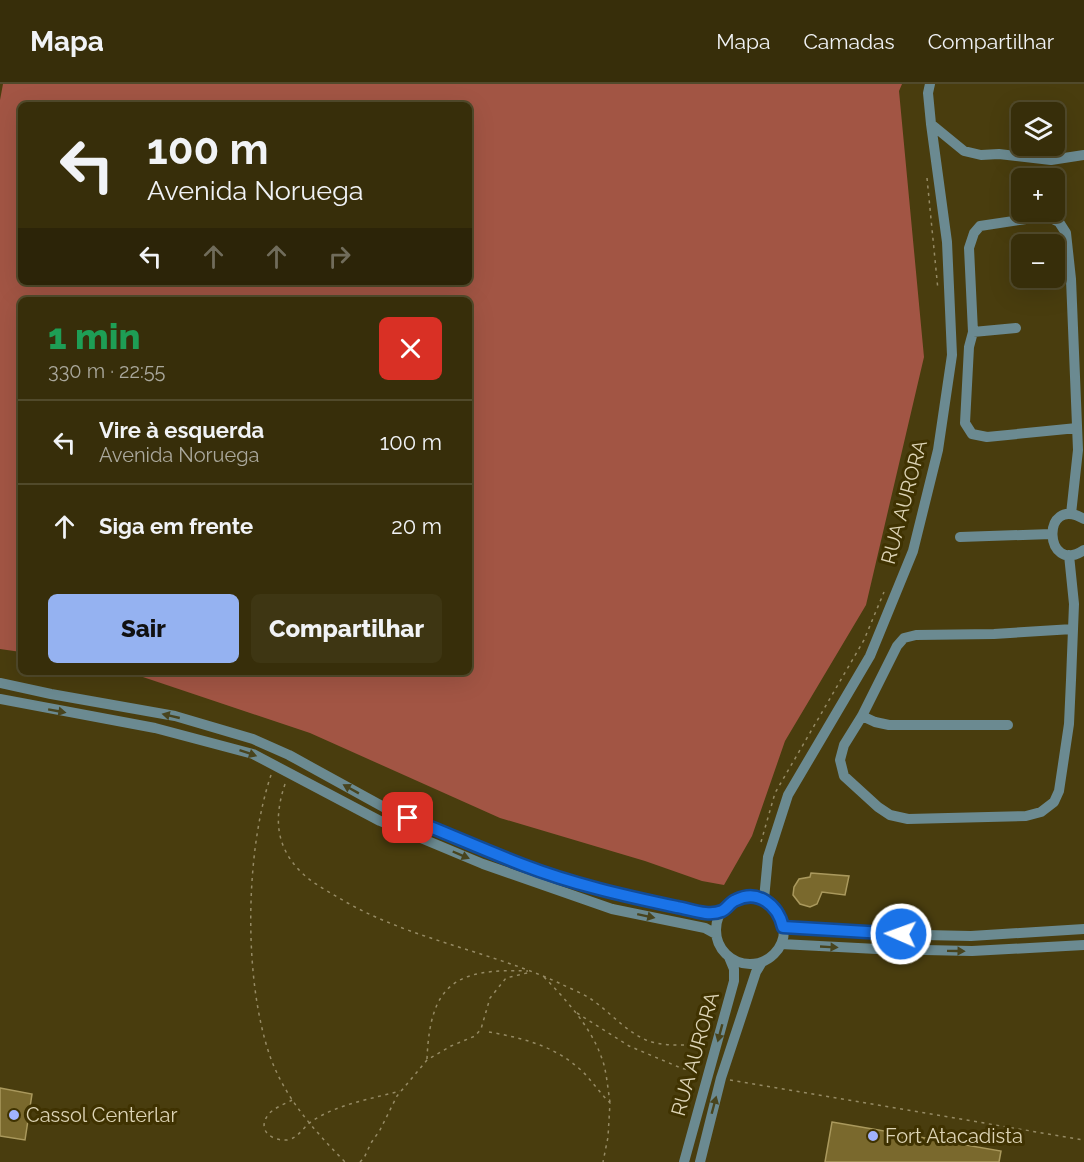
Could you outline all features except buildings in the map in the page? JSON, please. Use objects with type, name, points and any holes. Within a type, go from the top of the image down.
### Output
[{"type":"street","name":"RUA AURORA","points":[[764,899],[768,857],[788,795],[870,656],[913,551],[938,450],[952,355],[947,242],[931,124],[928,93],[930,84]]},
{"type":"street","points":[[931,124],[964,151],[981,155],[999,154],[1051,160],[1084,154]]},
{"type":"street","points":[[1071,514],[1078,450],[1071,279],[1066,232],[1059,222],[1049,218],[980,226],[974,233],[969,248],[973,332],[969,347],[965,423],[972,434],[987,437],[1077,428]]},
{"type":"street","points":[[973,332],[1016,328]]},
{"type":"street","points":[[1084,519],[1071,514],[1059,518],[1051,534],[1058,550],[1069,555],[1075,555],[1084,550]]},
{"type":"street","points":[[960,537],[1051,534]]},
{"type":"street","points":[[1069,555],[1074,604],[1073,629],[1069,724],[1059,791],[1054,802],[1041,812],[1026,816],[908,819],[890,815],[878,807],[844,776],[840,760],[844,745],[862,716],[897,645],[904,638],[916,635],[994,634],[1073,629]]},
{"type":"street","points":[[0,683],[175,716],[253,739],[289,755],[389,810],[524,866],[615,894],[707,913],[723,911]]},
{"type":"street","points":[[0,699],[176,733],[253,754],[380,821],[511,875],[612,909],[705,928],[716,934]]},
{"type":"street","points":[[862,716],[874,722],[889,725],[1008,725]]},
{"type":"street","points":[[755,897],[764,899],[777,910],[783,927],[781,944],[770,958],[762,962],[744,964],[729,957],[718,943],[717,925],[723,911],[730,903],[738,899],[755,897]]},
{"type":"street","points":[[783,927],[877,934],[959,935],[1084,929]]},
{"type":"street","points":[[982,950],[982,940],[987,938],[1039,936],[1051,931]]},
{"type":"street","points":[[781,944],[877,949],[982,950],[1084,945]]},
{"type":"street","name":"RUA AURORA","points":[[684,1162],[735,979],[729,957]]},
{"type":"street","name":"RUA AURORA","points":[[700,1162],[722,1078],[756,972],[762,962]]},
{"type":"path","points":[[927,179],[938,291]]},
{"type":"path","points":[[760,845],[775,793],[864,640],[887,585]]},
{"type":"path","points":[[275,764],[257,838],[251,903],[253,974],[260,1017],[271,1059],[292,1099],[308,1124],[345,1162]]},
{"type":"path","points":[[289,772],[278,805],[278,830],[285,850],[300,871],[311,881],[380,919],[543,976],[591,999],[632,1033],[648,1041],[681,1045],[718,1043]]},
{"type":"path","points":[[427,1060],[428,1033],[437,1001],[444,990],[457,981],[479,975],[510,970],[532,972]]},
{"type":"path","points":[[360,1162],[401,1090],[427,1060],[475,1036],[481,1029],[490,999],[506,978],[532,972]]},
{"type":"path","points":[[543,976],[577,1013],[604,1064],[610,1103],[608,1137],[603,1162]]},
{"type":"path","points":[[577,1013],[629,1046],[681,1068],[708,1076]]},
{"type":"path","points":[[489,1032],[539,1043],[566,1058],[610,1103]]},
{"type":"path","points":[[722,1078],[1084,1140]]},
{"type":"path","points":[[292,1099],[269,1114],[265,1123],[265,1132],[268,1136],[279,1140],[290,1140],[324,1114],[401,1090]]},
{"type":"shaded area","points":[[3,84],[902,84],[899,91],[924,357],[866,605],[785,741],[752,836],[724,885],[702,881],[645,861],[500,818],[310,733],[137,675],[472,675],[472,297],[18,297],[18,652],[0,649],[0,100]]},
{"type":"place","name":"Cassol Centerlar","points":[[14,1115]]},
{"type":"place","name":"Fort Atacadista","points":[[873,1136]]},
{"type":"route","points":[[408,818],[524,866],[615,894],[707,913],[723,911],[730,903],[738,899],[755,897],[764,899],[777,910],[783,927],[901,934]]}]
